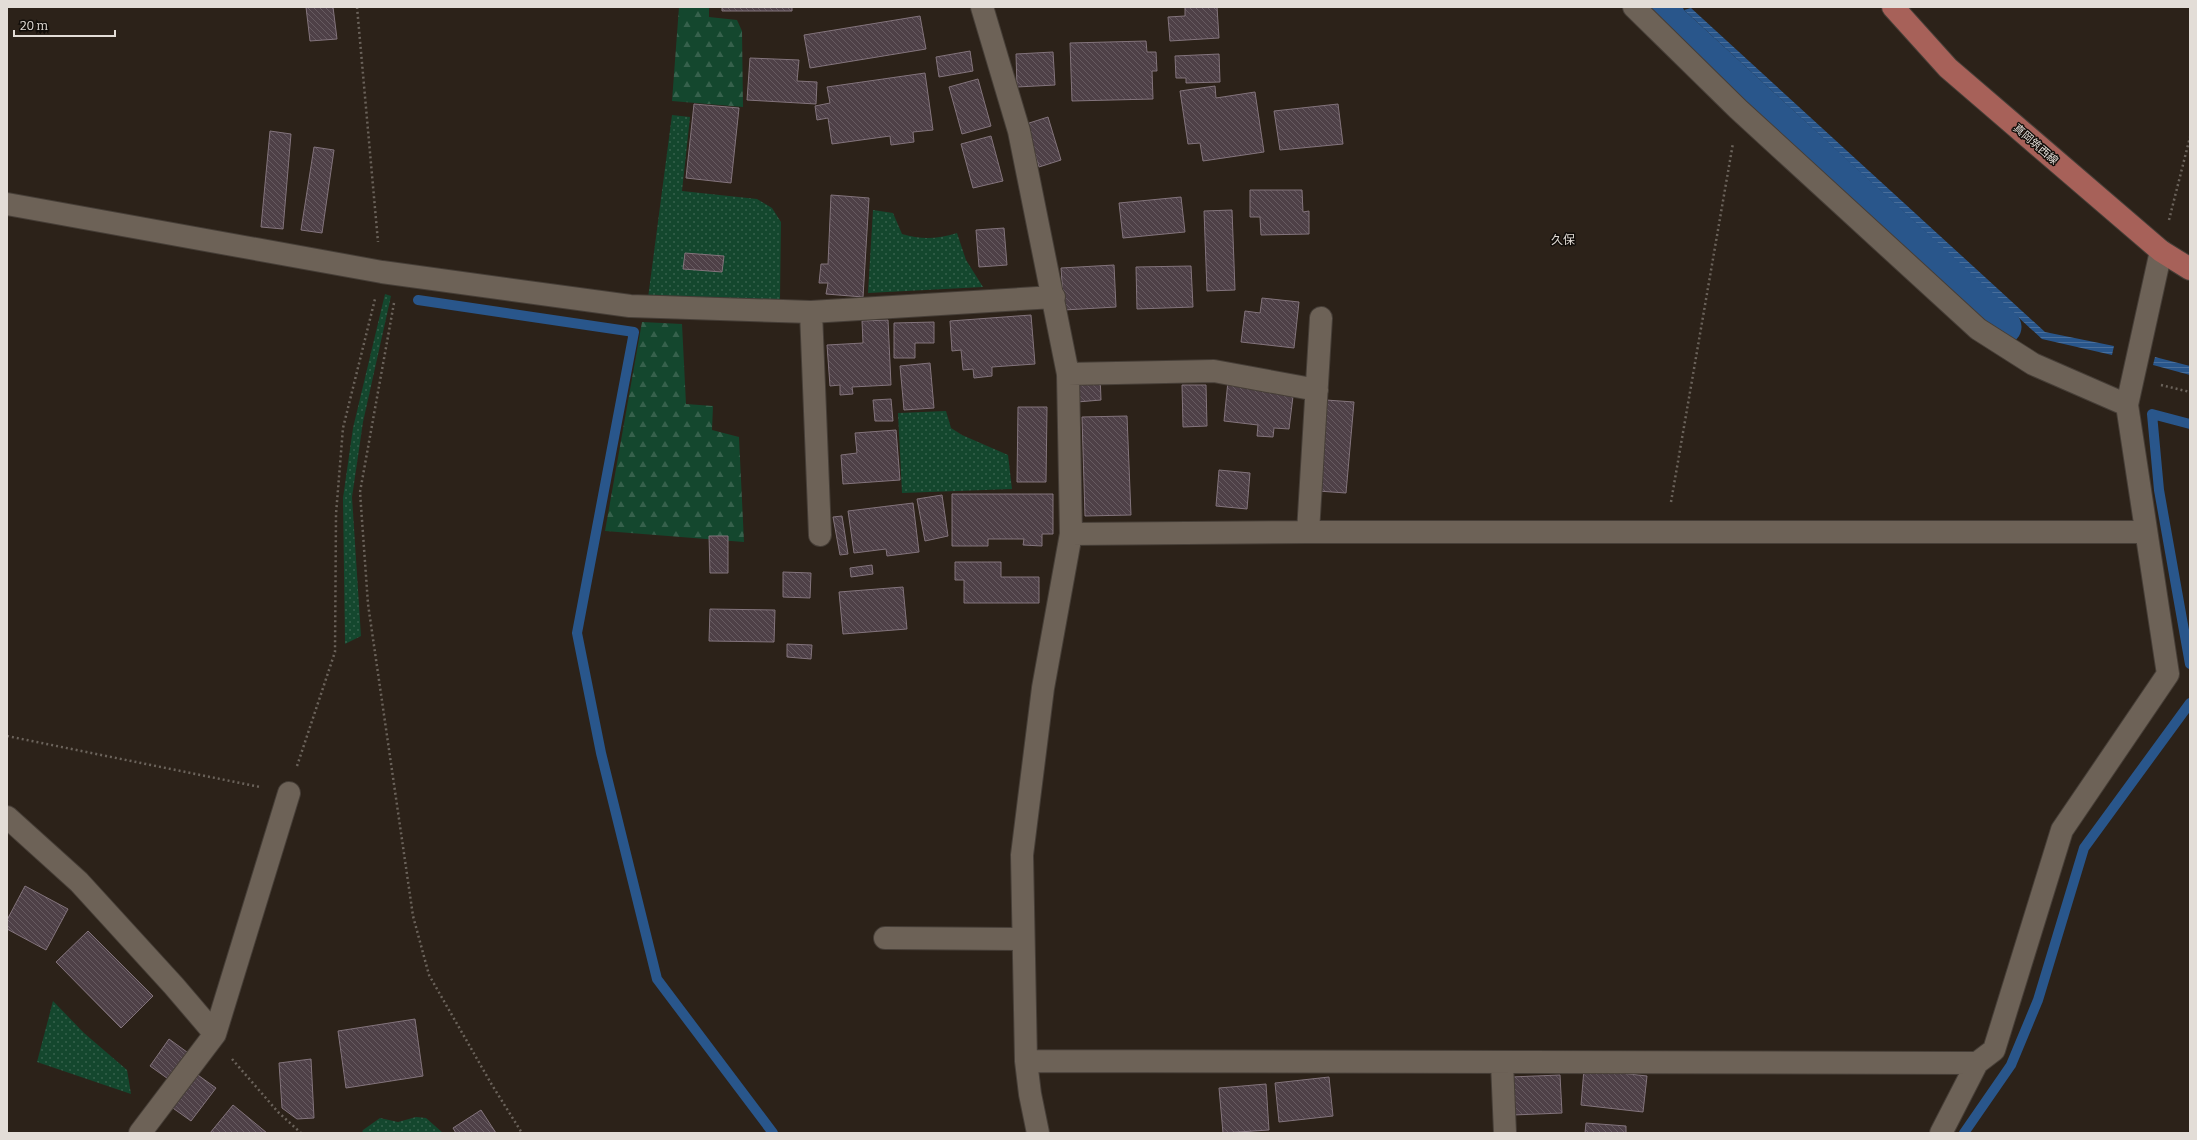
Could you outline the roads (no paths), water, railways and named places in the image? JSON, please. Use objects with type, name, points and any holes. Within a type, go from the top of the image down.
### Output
[{"type":"main road","name":"真岡筑西線","points":[[1894,7],[1948,68],[2161,251],[2190,269]]},
{"type":"street","points":[[982,7],[1019,131],[1054,296],[1068,374],[1071,534],[1043,688],[1022,854],[1022,939],[1026,1061],[1030,1094],[1038,1133]]},
{"type":"street","points":[[1634,7],[1738,109],[1978,330],[2033,364],[2127,405]]},
{"type":"street","points":[[7,204],[390,273],[630,306],[811,312],[1054,296]]},
{"type":"street","points":[[1941,1133],[1977,1063],[1994,1050],[2062,830],[2168,674],[2127,405],[2161,251]]},
{"type":"street","points":[[811,312],[820,535]]},
{"type":"street","points":[[1308,532],[1321,318]]},
{"type":"street","points":[[1068,374],[1214,371],[1317,390]]},
{"type":"street","points":[[1071,534],[1308,532],[2146,532]]},
{"type":"street","points":[[140,1133],[215,1034],[289,793]]},
{"type":"street","points":[[7,817],[79,882],[174,986],[215,1034]]},
{"type":"street","points":[[885,938],[1022,939]]},
{"type":"street","points":[[1026,1061],[1977,1063]]},
{"type":"street","points":[[1502,1063],[1505,1133]]},
{"type":"water","points":[[1691,8],[2045,332],[2114,346],[2112,355],[2042,339],[1684,10]]},
{"type":"water","points":[[2155,357],[2190,366],[2190,375],[2153,365]]},
{"type":"waterway","points":[[1663,7],[1670,21],[2004,327]]},
{"type":"waterway","points":[[418,300],[634,332],[577,633],[601,753],[657,979],[773,1133]]},
{"type":"waterway","points":[[2190,424],[2152,414],[2159,490],[2190,664]]},
{"type":"waterway","points":[[1964,1133],[2011,1065],[2038,1000],[2084,848],[2190,703]]},
{"type":"district","name":"久保","points":[[1563,240]]}]
